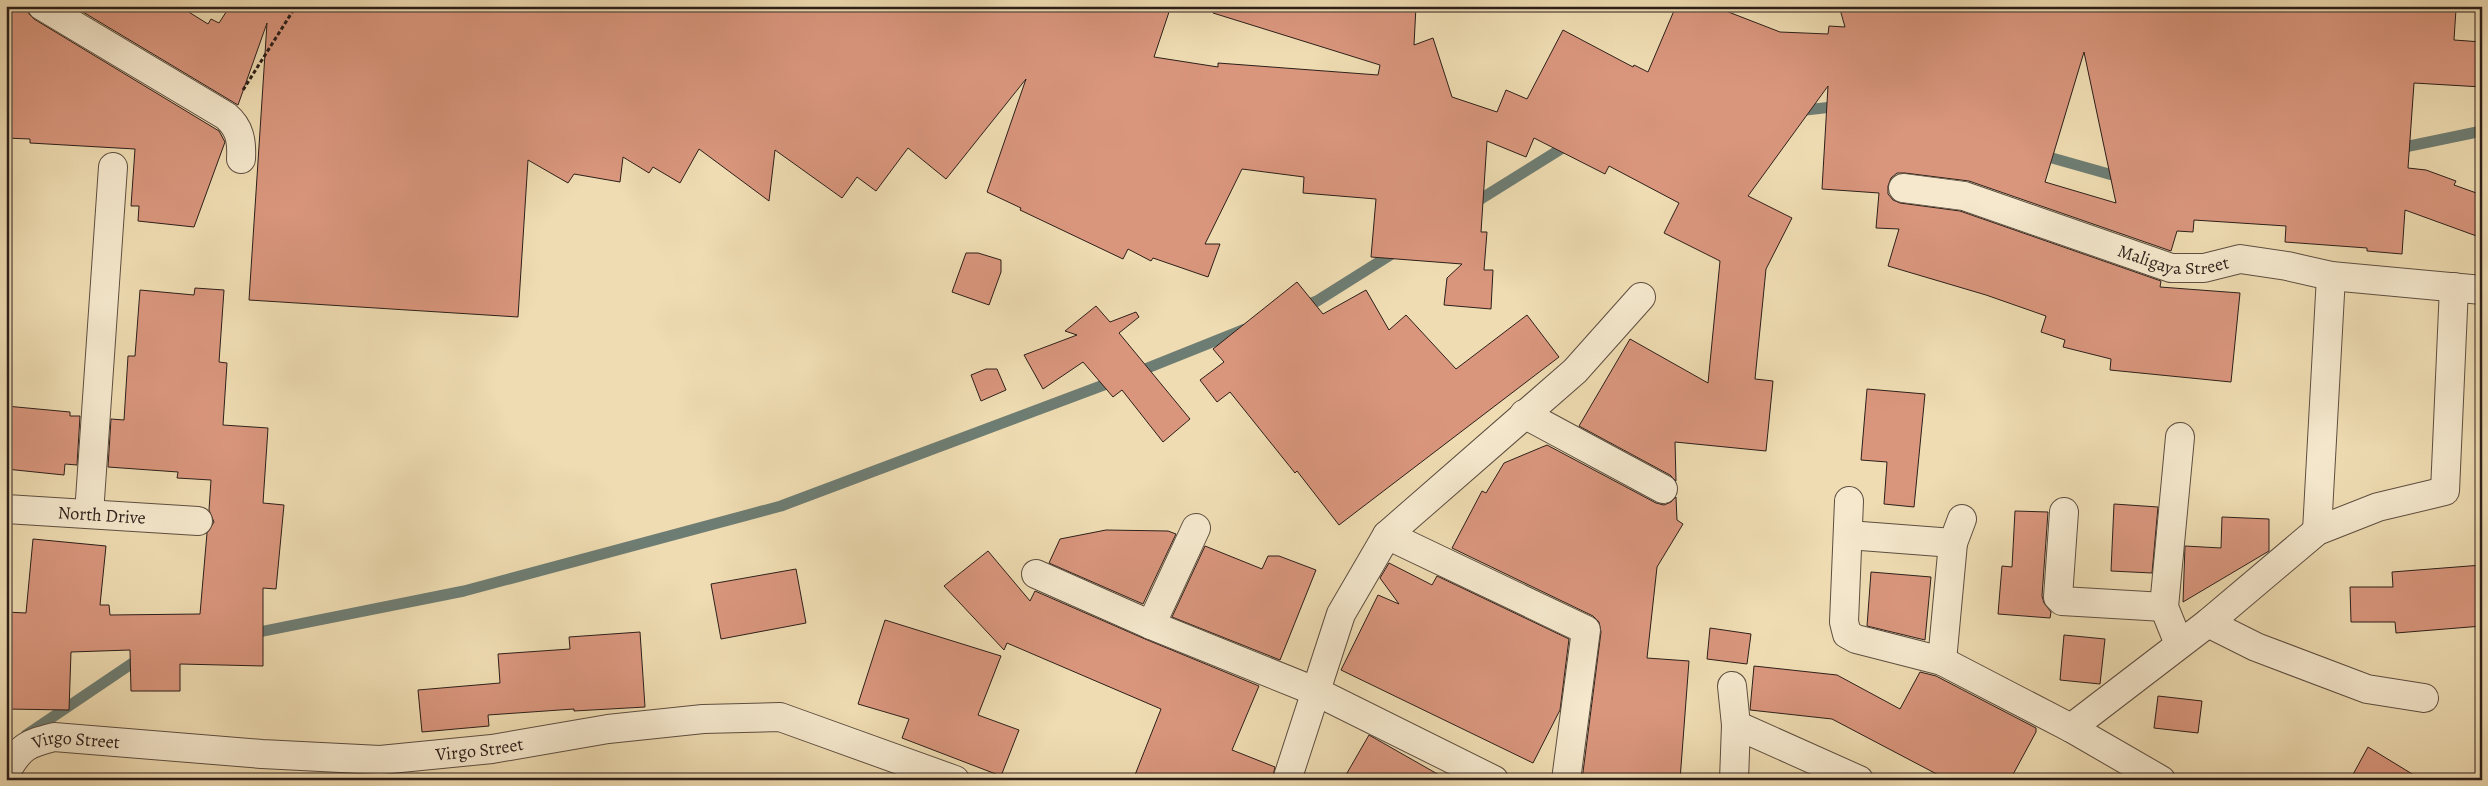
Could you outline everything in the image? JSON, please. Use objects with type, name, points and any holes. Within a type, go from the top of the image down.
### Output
[{"type":"street","points":[[42,6],[226,116],[234,123],[239,133],[241,159]]},
{"type":"street","points":[[89,514],[113,167]]},
{"type":"street","name":"Maligaya Street","points":[[1903,188],[1964,196],[2171,268],[2204,268],[2240,260],[2287,266],[2331,276],[2482,290]]},
{"type":"street","points":[[2317,531],[2331,276]]},
{"type":"street","points":[[2071,728],[2208,623],[2317,531],[2378,507],[2445,491],[2454,287]]},
{"type":"street","points":[[1287,780],[1341,614],[1387,535],[1524,414],[1576,371],[1641,297]]},
{"type":"street","points":[[1524,414],[1663,489]]},
{"type":"street","points":[[2179,644],[2164,607],[2180,436]]},
{"type":"street","points":[[1849,502],[1844,622],[1848,634],[1856,639],[1942,661],[2071,728],[2161,780]]},
{"type":"street","name":"North Drive","points":[[6,509],[198,521]]},
{"type":"street","points":[[2064,512],[2058,597],[2062,601],[2164,607]]},
{"type":"street","points":[[1151,624],[1196,528]]},
{"type":"street","points":[[1848,535],[1958,531],[1942,661]]},
{"type":"street","points":[[1387,535],[1586,630],[1566,780]]},
{"type":"street","points":[[1036,574],[1151,624],[1317,692],[1494,780]]},
{"type":"street","points":[[2208,623],[2256,647],[2367,689],[2424,698]]},
{"type":"street","points":[[1732,686],[1736,725],[1734,780]]},
{"type":"street","name":"Virgo Street","points":[[6,772],[13,759],[27,744],[54,737],[262,754],[380,760],[492,748],[608,729],[694,720],[780,717],[955,780]]},
{"type":"street","points":[[1736,725],[1859,780]]},
{"type":"path","points":[[226,116],[296,6]]},
{"type":"building","points":[[6,6],[26,6],[29,14],[34,19],[219,131],[225,142],[194,227],[138,221],[139,206],[131,206],[135,149],[30,143],[30,139],[6,138]]},
{"type":"building","points":[[73,6],[179,6],[208,24],[211,19],[219,23],[230,6],[1171,6],[1154,57],[1218,67],[1218,63],[1378,75],[1380,65],[1213,13],[1214,6],[1416,6],[1414,45],[1433,38],[1452,97],[1497,112],[1506,90],[1527,99],[1563,30],[1633,67],[1634,65],[1648,72],[1676,6],[1713,6],[1780,32],[1828,34],[1829,26],[1845,27],[1839,6],[2411,6],[2456,9],[2454,40],[2482,42],[2482,87],[2414,83],[2408,168],[2426,170],[2456,181],[2454,185],[2482,195],[2482,238],[2405,210],[2402,254],[2367,251],[2367,248],[2285,242],[2286,226],[2194,220],[2193,232],[2177,231],[2171,251],[1969,181],[1905,173],[1897,173],[1891,178],[1888,194],[1893,200],[1900,203],[1960,211],[2161,281],[2160,287],[2240,293],[2231,382],[2110,370],[2111,359],[2063,347],[2065,340],[2041,332],[2046,316],[1986,295],[1888,266],[1899,229],[1876,228],[1879,193],[1822,189],[1828,86],[1748,196],[1792,218],[1766,269],[1755,379],[1773,381],[1766,451],[1675,442],[1676,481],[1670,475],[1579,426],[1630,339],[1708,383],[1720,261],[1664,233],[1679,203],[1609,166],[1605,174],[1534,138],[1526,157],[1487,141],[1481,232],[1487,232],[1484,270],[1493,270],[1491,309],[1444,305],[1447,278],[1462,264],[1371,257],[1376,199],[1303,193],[1304,177],[1242,169],[1205,244],[1220,244],[1208,277],[1153,258],[1151,261],[1128,249],[1123,259],[1020,210],[1021,208],[987,192],[1026,79],[946,179],[908,148],[876,191],[857,177],[842,198],[775,150],[769,201],[699,149],[680,183],[653,167],[649,173],[623,157],[620,182],[574,174],[568,183],[528,160],[518,317],[249,300],[267,23],[238,105]],"holes":[[[2084,52],[2116,203],[2045,182]]]},
{"type":"building","points":[[966,253],[978,253],[1001,260],[1001,272],[989,305],[952,292]]},
{"type":"building","points":[[1297,282],[1323,314],[1366,290],[1389,330],[1406,315],[1456,369],[1527,315],[1559,357],[1339,525],[1297,471],[1295,473],[1230,392],[1217,402],[1200,380],[1224,362],[1213,349]]},
{"type":"building","points":[[195,288],[224,290],[219,362],[227,363],[223,425],[268,428],[263,503],[284,505],[276,589],[263,588],[263,666],[180,664],[180,691],[131,691],[130,650],[71,652],[69,710],[6,709],[6,612],[26,613],[33,539],[106,546],[100,605],[109,605],[110,615],[200,614],[207,533],[214,522],[209,510],[211,480],[177,478],[178,472],[108,467],[111,419],[124,420],[128,356],[135,356],[140,290],[194,295]]},
{"type":"building","points":[[1096,306],[1110,322],[1136,312],[1139,317],[1119,333],[1190,419],[1163,442],[1122,390],[1113,397],[1083,362],[1043,389],[1024,355],[1077,335],[1065,331]]},
{"type":"building","points":[[986,369],[997,369],[1006,390],[981,401],[971,375]]},
{"type":"building","points":[[1867,389],[1925,394],[1914,507],[1884,504],[1887,462],[1861,460]]},
{"type":"building","points":[[6,406],[70,412],[70,416],[80,416],[77,465],[65,464],[64,475],[6,469]]},
{"type":"building","points":[[1547,445],[1656,503],[1664,505],[1676,497],[1677,520],[1683,524],[1657,567],[1647,658],[1689,661],[1680,780],[1582,780],[1601,632],[1599,622],[1593,616],[1452,548],[1482,491],[1486,493],[1504,463]]},
{"type":"building","points":[[2114,504],[2158,507],[2152,573],[2111,571]]},
{"type":"building","points":[[2015,511],[2048,512],[2042,596],[2044,603],[2051,612],[2050,618],[1998,614],[2002,566],[2012,567]]},
{"type":"building","points":[[2222,517],[2269,519],[2269,551],[2183,602],[2185,546],[2221,548]]},
{"type":"building","points":[[1106,530],[1168,531],[1176,534],[1143,604],[1049,563],[1060,539]]},
{"type":"building","points":[[1205,546],[1262,569],[1268,556],[1279,556],[1316,570],[1280,660],[1172,617]]},
{"type":"building","points":[[988,551],[1030,601],[1035,591],[1259,686],[1232,750],[1275,767],[1272,780],[1133,780],[1161,709],[1007,643],[1004,650],[944,586]]},
{"type":"building","points":[[1389,563],[1432,585],[1437,576],[1569,639],[1560,710],[1533,763],[1341,670],[1378,595],[1399,604],[1380,578]]},
{"type":"building","points":[[2482,565],[2482,626],[2396,633],[2395,622],[2351,622],[2350,587],[2393,587],[2392,572]]},
{"type":"building","points":[[796,569],[806,623],[721,639],[711,584]]},
{"type":"building","points":[[1871,572],[1931,577],[1925,640],[1867,626]]},
{"type":"building","points":[[885,620],[1001,656],[978,715],[1019,730],[1001,776],[902,738],[909,719],[858,704]]},
{"type":"building","points":[[1710,628],[1751,634],[1747,664],[1707,659]]},
{"type":"building","points":[[640,632],[645,707],[574,711],[574,709],[488,715],[489,726],[422,732],[418,690],[500,683],[498,654],[570,649],[569,637]]},
{"type":"building","points":[[2064,635],[2105,639],[2100,684],[2060,680]]},
{"type":"building","points":[[1754,666],[1837,675],[1900,709],[1920,672],[1936,676],[2036,728],[2036,732],[2010,780],[1948,780],[1832,719],[1750,710]]},
{"type":"building","points":[[2158,696],[2202,701],[2198,733],[2154,728]]},
{"type":"building","points":[[1369,735],[1448,780],[1343,780]]},
{"type":"building","points":[[2368,747],[2422,780],[2350,780]]},
{"type":"waterway","points":[[1797,111],[1841,106]]},
{"type":"waterway","points":[[2395,149],[2482,131]]},
{"type":"waterway","points":[[1471,205],[1572,142]]},
{"type":"waterway","points":[[2038,154],[2123,178]]},
{"type":"waterway","points":[[1299,308],[1317,301],[1398,250]]},
{"type":"waterway","points":[[1135,373],[1245,329]]},
{"type":"waterway","points":[[249,634],[464,591],[781,506],[1117,380]]},
{"type":"waterway","points":[[26,735],[143,656]]}]
